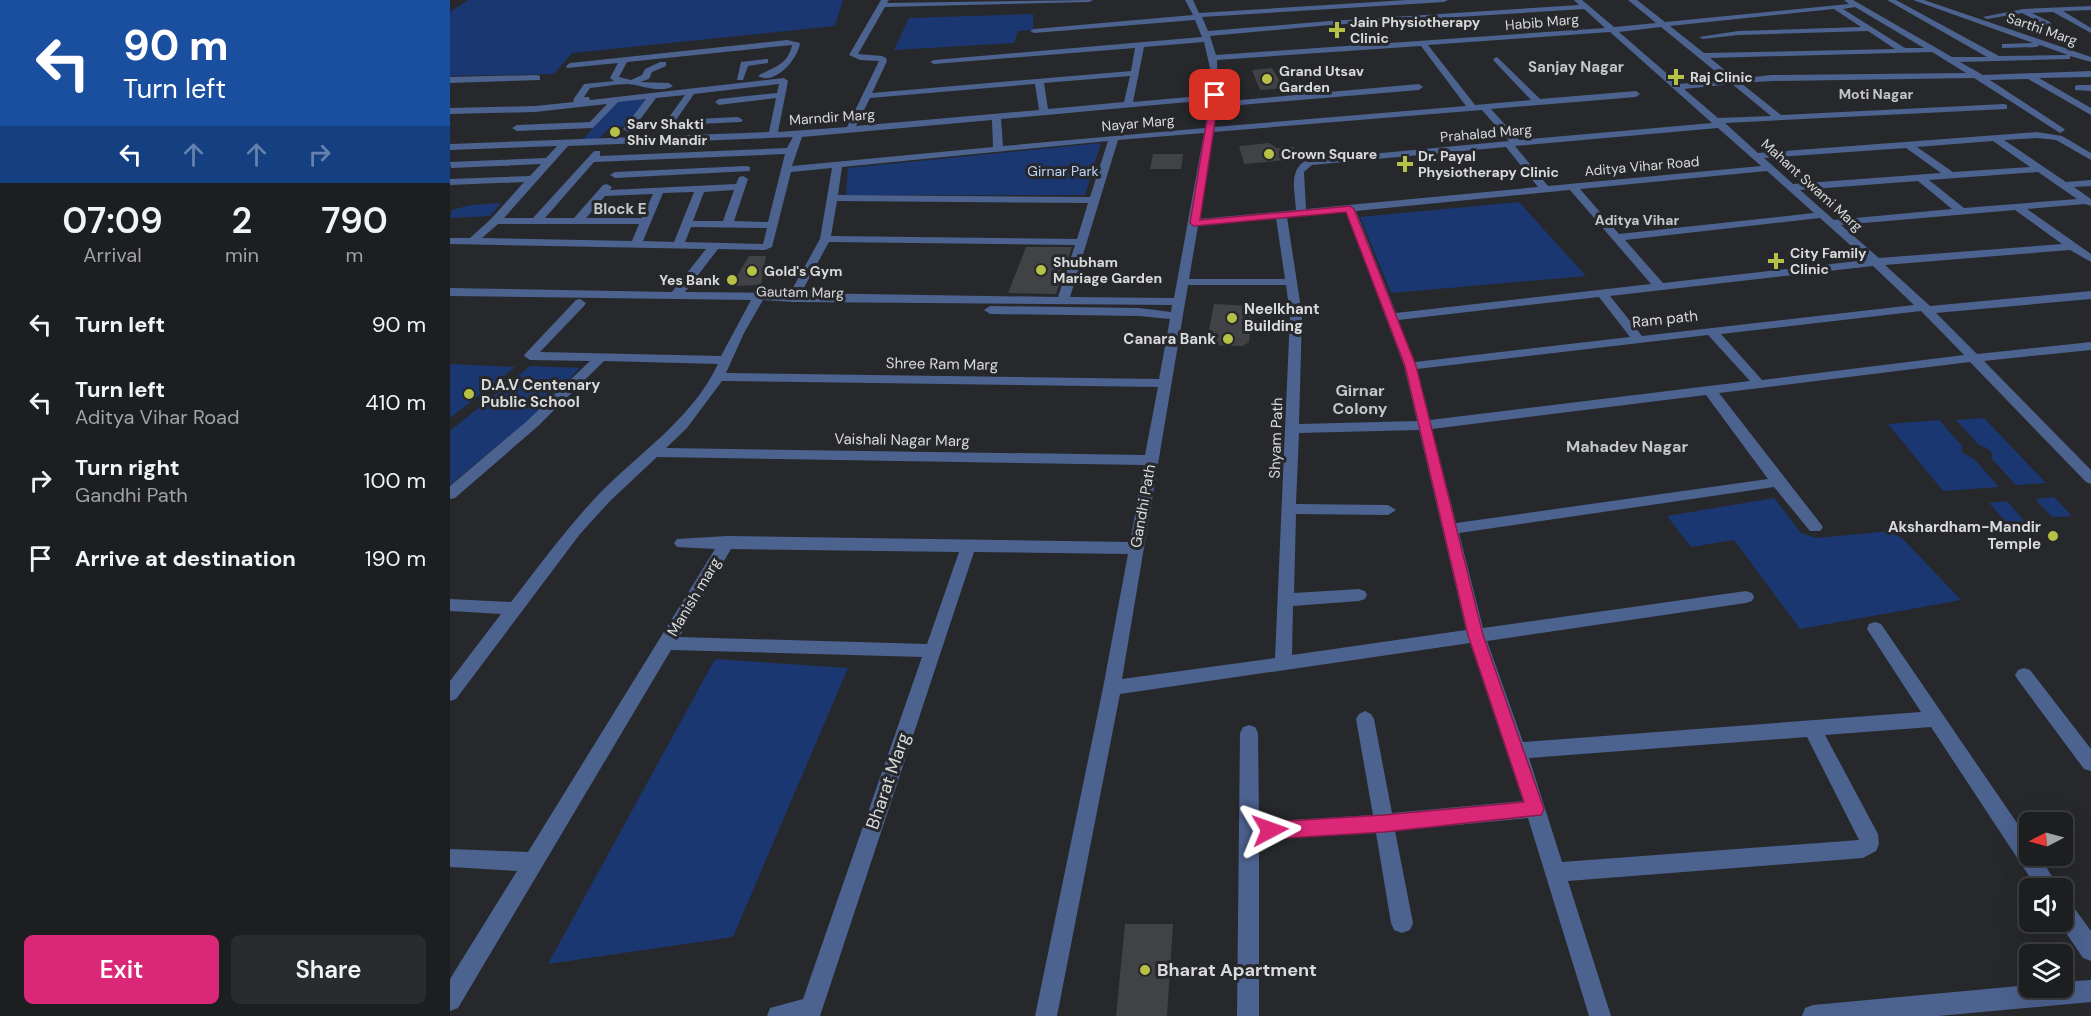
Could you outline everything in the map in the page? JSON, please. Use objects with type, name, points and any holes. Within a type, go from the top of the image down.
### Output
[{"type":"street","points":[[850,130],[882,58],[860,58],[853,55],[884,2],[1089,0]]},
{"type":"street","name":"Gandhi Path","points":[[1046,1016],[1112,688],[1214,101],[1214,58],[1207,37],[1189,0]]},
{"type":"street","points":[[1034,31],[1197,16],[1444,0]]},
{"type":"street","name":"Mahant Swami Marg","points":[[1578,0],[1876,262],[1974,358],[2091,479]]},
{"type":"street","points":[[1632,0],[1778,117]]},
{"type":"street","points":[[1825,0],[1905,51]]},
{"type":"street","points":[[1848,0],[1949,60],[1983,77],[2060,130]]},
{"type":"street","points":[[1891,0],[2000,58],[2091,112]]},
{"type":"street","name":"Sarthi Marg","points":[[1917,0],[2091,60]]},
{"type":"street","points":[[1926,3],[1936,0],[2091,53]]},
{"type":"street","points":[[2036,0],[2091,31]]},
{"type":"street","name":"Habib Marg","points":[[1214,58],[1370,45],[1424,45],[1611,30],[1857,5]]},
{"type":"street","points":[[934,62],[1140,45],[1330,23],[1586,7]]},
{"type":"street","points":[[1987,17],[2022,11],[2091,8]]},
{"type":"street","points":[[2022,11],[2047,24]]},
{"type":"street","points":[[1931,22],[1974,20]]},
{"type":"street","points":[[2076,22],[2091,21]]},
{"type":"street","points":[[1703,37],[1738,33],[1869,29]]},
{"type":"street","points":[[570,66],[596,63],[624,60],[644,59],[787,42],[796,43],[794,54],[778,71],[762,79],[727,87],[692,91],[655,91],[614,78],[588,76],[596,63],[601,52]]},
{"type":"street","points":[[1128,105],[1140,45]]},
{"type":"street","points":[[1424,45],[1473,109]]},
{"type":"street","points":[[2005,46],[2046,45]]},
{"type":"street","points":[[644,59],[649,47]]},
{"type":"street","points":[[1702,56],[1932,50]]},
{"type":"street","points":[[564,75],[578,53]]},
{"type":"street","points":[[783,55],[794,54]]},
{"type":"street","points":[[740,78],[744,64],[773,55]]},
{"type":"street","points":[[1949,60],[2079,56]]},
{"type":"street","points":[[1497,59],[1538,102]]},
{"type":"street","points":[[614,78],[624,60]]},
{"type":"street","points":[[590,98],[577,100],[587,86],[629,83],[646,77],[648,71],[663,64]]},
{"type":"street","points":[[866,96],[1135,73]]},
{"type":"street","points":[[1676,87],[1732,81],[2091,74]]},
{"type":"street","points":[[618,141],[655,91],[671,77]]},
{"type":"street","points":[[450,80],[537,78]]},
{"type":"street","points":[[450,111],[535,109],[615,100],[655,91],[740,78],[784,81],[773,134]]},
{"type":"street","points":[[1039,82],[1044,112]]},
{"type":"street","points":[[706,121],[727,87]]},
{"type":"street","name":"Marndir Marg","points":[[450,147],[799,134],[1128,105],[1419,87]]},
{"type":"street","points":[[2078,88],[2091,88]]},
{"type":"street","points":[[669,123],[692,91]]},
{"type":"street","name":"Nayar Marg","points":[[787,169],[1114,138],[1636,94]]},
{"type":"street","points":[[719,102],[782,95]]},
{"type":"street","points":[[517,128],[593,125],[615,100]]},
{"type":"street","points":[[732,136],[743,100]]},
{"type":"street","points":[[557,127],[579,103]]},
{"type":"street","points":[[2076,104],[2091,104]]},
{"type":"street","name":"Prahalad Marg","points":[[1301,214],[1299,172],[1302,166],[1310,162],[1778,117],[2004,107]]},
{"type":"street","points":[[1485,108],[1546,190]]},
{"type":"street","points":[[500,145],[535,109]]},
{"type":"street","points":[[996,117],[998,150]]},
{"type":"street","points":[[632,124],[738,120]]},
{"type":"street","points":[[450,241],[765,247],[768,245],[774,225],[791,151],[799,134]]},
{"type":"street","points":[[1757,156],[2050,135],[2091,157]]},
{"type":"street","points":[[1063,300],[1114,138]]},
{"type":"street","points":[[1996,139],[2090,202]]},
{"type":"street","points":[[536,221],[606,141]]},
{"type":"street","points":[[473,241],[495,221],[566,142]]},
{"type":"street","points":[[1908,146],[1951,176]]},
{"type":"street","points":[[591,159],[791,151]]},
{"type":"street","points":[[727,225],[750,153]]},
{"type":"street","points":[[578,221],[628,158]]},
{"type":"street","points":[[451,165],[550,161]]},
{"type":"street","points":[[793,298],[825,239],[838,164]]},
{"type":"street","name":"Aditya Vihar Road","points":[[1194,223],[1771,168]]},
{"type":"street","points":[[615,175],[746,169]]},
{"type":"street","points":[[1793,188],[2042,169]]},
{"type":"street","points":[[1920,178],[1963,213]]},
{"type":"street","points":[[450,182],[534,179]]},
{"type":"street","points":[[2065,185],[2091,183]]},
{"type":"street","points":[[602,193],[740,187]]},
{"type":"street","points":[[1573,187],[1659,287]]},
{"type":"street","points":[[678,246],[700,189]]},
{"type":"street","points":[[636,245],[659,191]]},
{"type":"street","points":[[831,198],[1095,200]]},
{"type":"street","points":[[1832,223],[2090,202]]},
{"type":"street","points":[[2019,208],[2081,249],[2091,259]]},
{"type":"street","points":[[1350,209],[1410,366],[1476,635],[1517,751],[1600,1016]]},
{"type":"street","points":[[1618,237],[1822,215]]},
{"type":"street","name":"Shyam Path","points":[[1281,216],[1296,315],[1283,663]]},
{"type":"street","points":[[495,221],[645,221]]},
{"type":"street","points":[[687,224],[774,225]]},
{"type":"street","points":[[825,239],[1081,242]]},
{"type":"street","points":[[675,296],[714,247]]},
{"type":"street","points":[[1391,317],[1876,262],[2081,249]]},
{"type":"street","points":[[1184,282],[1292,282]]},
{"type":"street","name":"Gautam Marg","points":[[450,292],[675,296],[760,302],[793,298],[1063,300],[1148,307]]},
{"type":"street","points":[[1603,294],[1638,339]]},
{"type":"street","name":"Ram path","points":[[1410,366],[1711,331],[2091,295]]},
{"type":"street","name":"Gautam Marg","points":[[450,301],[1148,307]]},
{"type":"street","points":[[450,694],[575,530],[605,497],[682,425],[748,334],[760,302]]},
{"type":"street","points":[[580,303],[530,356],[727,360]]},
{"type":"street","points":[[1148,307],[1177,309]]},
{"type":"street","points":[[1711,331],[1760,385]]},
{"type":"street","points":[[1293,429],[1426,425],[1974,358],[2091,346]]},
{"type":"street","points":[[450,494],[532,424],[599,359]]},
{"type":"street","name":"Shree Ram Marg","points":[[718,377],[1165,383]]},
{"type":"street","points":[[1710,391],[1815,527]]},
{"type":"street","name":"Vaishali Nagar Marg","points":[[653,452],[1151,460]]},
{"type":"street","points":[[1451,529],[1778,482]]},
{"type":"street","points":[[1290,509],[1388,510]]},
{"type":"street","points":[[682,543],[727,542]]},
{"type":"street","name":"Manish marg","points":[[450,1000],[727,542],[1135,548]]},
{"type":"street","name":"Bharat Marg","points":[[810,1012],[968,547]]},
{"type":"street","points":[[1286,600],[1359,595]]},
{"type":"street","points":[[1112,688],[1746,597]]},
{"type":"street","points":[[450,604],[516,609]]},
{"type":"street","points":[[1875,629],[2042,878]]},
{"type":"street","points":[[667,643],[932,651]]},
{"type":"street","points":[[2024,675],[2091,763]]},
{"type":"street","points":[[1365,719],[1402,923]]},
{"type":"street","points":[[1517,751],[1934,719]]},
{"type":"street","points":[[1555,872],[1863,849],[1869,844],[1868,834],[1812,729]]},
{"type":"street","points":[[1248,1016],[1249,733]]},
{"type":"street","points":[[1247,832],[1384,823],[1535,809]]},
{"type":"street","points":[[450,858],[534,862]]},
{"type":"street","points":[[2073,924],[2091,950]]},
{"type":"street","points":[[1813,1016],[2091,991]]},
{"type":"street","points":[[778,1016],[810,1012]]},
{"type":"green space","points":[[468,0],[843,0],[835,26],[572,53],[554,74],[450,76],[450,12]]},
{"type":"green space","points":[[1033,14],[1033,30],[1018,31],[1014,43],[894,50],[909,18]]},
{"type":"green space","points":[[649,99],[629,126],[611,127],[598,139],[583,140],[615,101]]},
{"type":"green space","name":"Girnar Park","points":[[1101,143],[1085,195],[846,195],[848,168]]},
{"type":"green space","points":[[1519,202],[1586,276],[1391,293],[1360,217]]},
{"type":"green space","points":[[501,203],[490,216],[450,218],[452,210],[471,205]]},
{"type":"green space","name":"D.A.V Centenary Public School","points":[[450,364],[515,367],[450,418]]},
{"type":"green space","points":[[530,366],[580,368],[543,408],[450,485],[450,431]]},
{"type":"green space","points":[[1984,418],[2046,483],[2016,485],[1991,458],[1993,454],[1987,448],[1979,445],[1956,420]]},
{"type":"green space","points":[[1939,420],[1963,447],[1961,448],[1963,453],[1974,459],[1999,487],[1943,491],[1888,424]]},
{"type":"green space","points":[[2054,497],[2072,516],[2052,517],[2035,499]]},
{"type":"green space","points":[[1774,498],[1801,533],[1816,538],[1891,531],[1904,540],[1961,600],[1800,629],[1734,540],[1691,547],[1667,516]]},
{"type":"green space","points":[[2007,501],[2025,522],[2007,523],[1989,503]]},
{"type":"green space","points":[[715,659],[848,668],[733,937],[548,964]]},
{"type":"building","name":"Grand Utsav Garden","points":[[1272,68],[1284,88],[1260,90],[1252,70]]},
{"type":"building","name":"Crown Square","points":[[1269,143],[1277,148],[1294,147],[1298,159],[1244,164],[1239,146]]},
{"type":"building","points":[[1153,154],[1183,154],[1181,169],[1150,169]]},
{"type":"building","name":"Shubham Mariage Garden","points":[[1026,247],[1072,247],[1056,294],[1008,293]]},
{"type":"building","name":"Gold's Gym","points":[[749,256],[766,256],[761,285],[731,286]]},
{"type":"building","name":"Neelkhant Building","points":[[1214,304],[1253,306],[1249,342],[1243,346],[1209,345],[1207,340]]},
{"type":"building","name":"Bharat Apartment","points":[[1125,924],[1173,924],[1167,1016],[1116,1016]]},
{"type":"place","name":"Jain Physiotherapy Clinic","points":[[1337,30]]},
{"type":"place","name":"Raj Clinic","points":[[1676,77]]},
{"type":"place","name":"Grand Utsav Garden","points":[[1267,79]]},
{"type":"place","name":"Sarv Shakti Shiv Mandir","points":[[615,132]]},
{"type":"place","name":"Crown Square","points":[[1269,154]]},
{"type":"place","name":"Dr. Payal Physiotherapy Clinic","points":[[1405,164]]},
{"type":"place","name":"City Family Clinic","points":[[1776,261]]},
{"type":"place","name":"Shubham Mariage Garden","points":[[1041,270]]},
{"type":"place","name":"Gold's Gym","points":[[752,271]]},
{"type":"place","name":"Yes Bank","points":[[732,280]]},
{"type":"place","name":"Neelkhant Building","points":[[1232,318]]},
{"type":"place","name":"Canara Bank","points":[[1228,339]]},
{"type":"place","name":"D.A.V Centenary Public School","points":[[469,394]]},
{"type":"place","name":"Akshardham-Mandir Temple","points":[[2053,536]]},
{"type":"place","name":"Bharat Apartment","points":[[1145,970]]},
{"type":"district","name":"Sanjay Nagar","points":[[1576,67]]},
{"type":"district","name":"Moti Nagar","points":[[1876,94]]},
{"type":"district","name":"Block E","points":[[620,209]]},
{"type":"district","name":"Aditya Vihar","points":[[1637,220]]},
{"type":"district","name":"Girnar Colony","points":[[1360,399]]},
{"type":"district","name":"Mahadev Nagar","points":[[1627,446]]},
{"type":"route","points":[[1215,95],[1194,223],[1350,209],[1410,366],[1476,635],[1535,809],[1384,823],[1270,830]]}]
